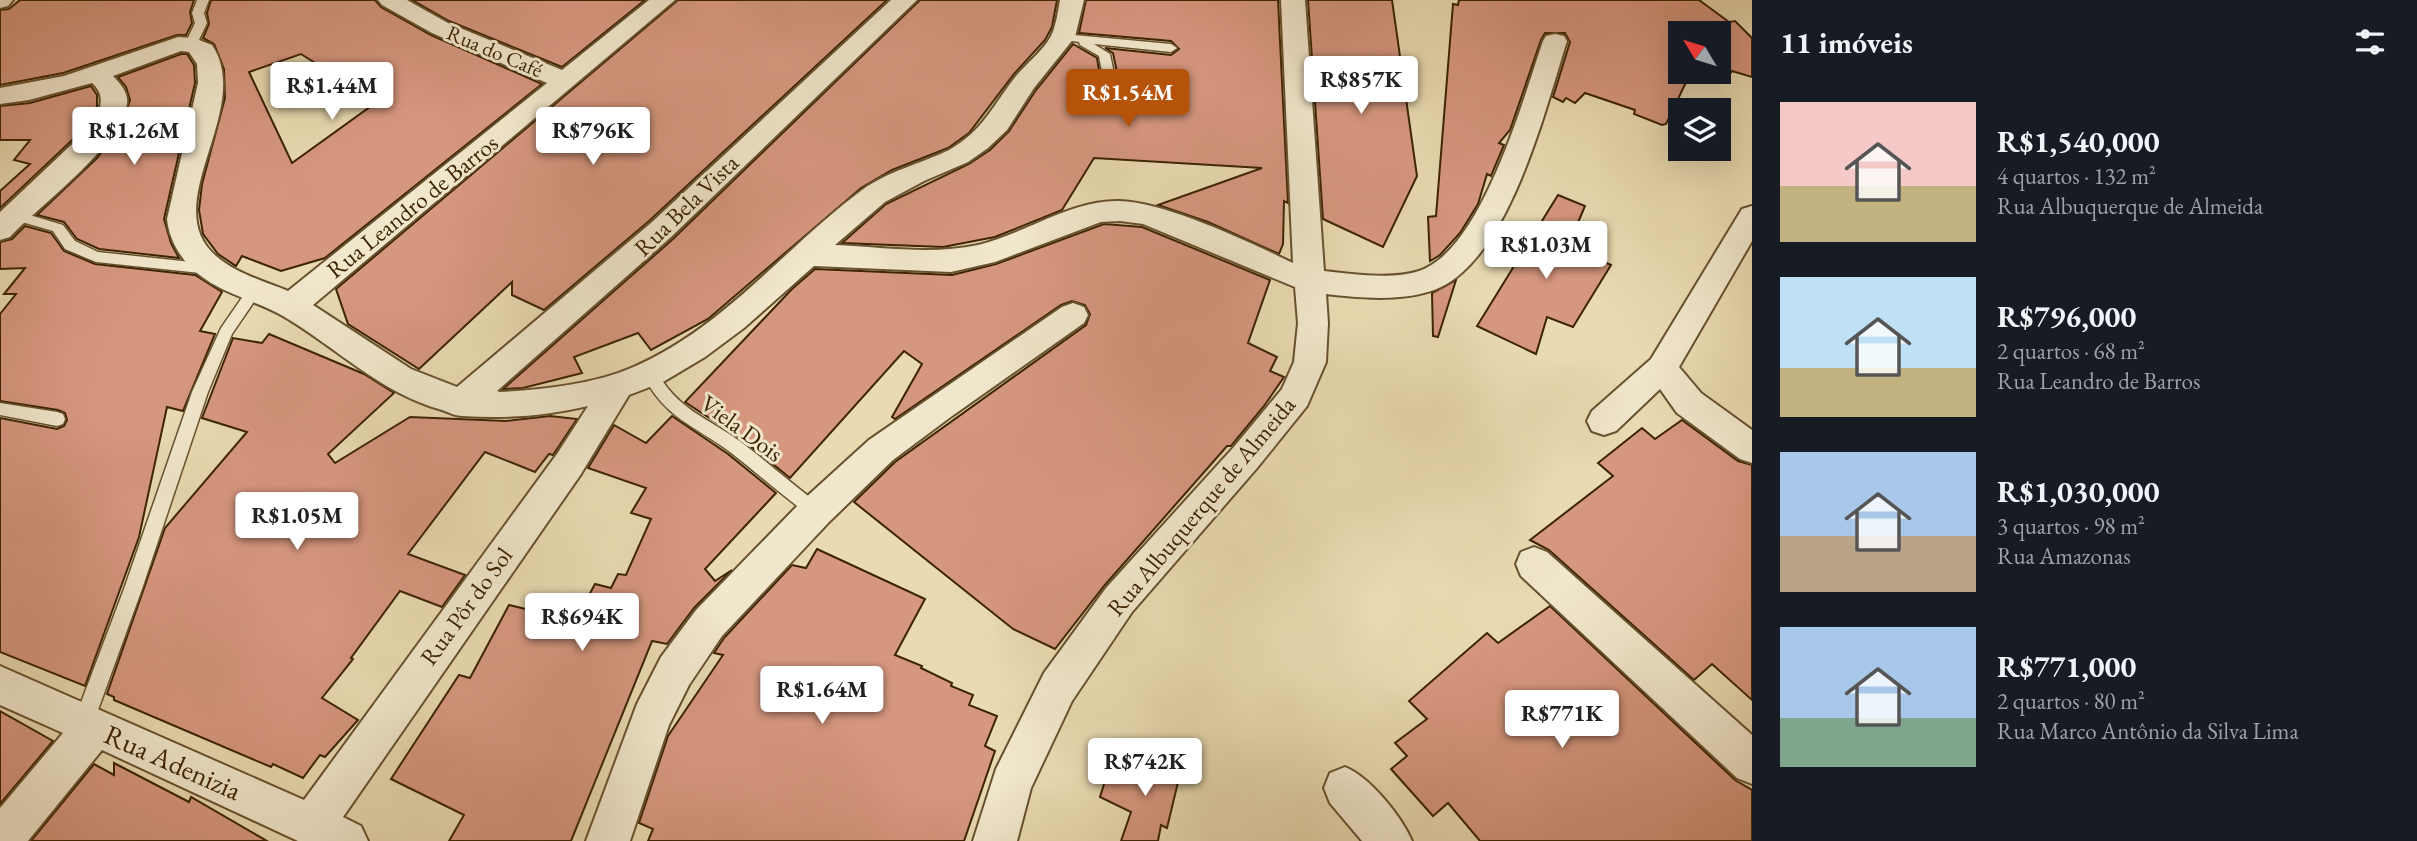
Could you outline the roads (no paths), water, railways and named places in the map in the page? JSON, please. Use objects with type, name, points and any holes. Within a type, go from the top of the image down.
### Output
[{"type":"street","name":"Rua do Café","points":[[390,0],[440,28],[565,81]]},
{"type":"street","name":"Rua Leandro de Barros","points":[[291,306],[663,0]]},
{"type":"street","name":"Rua Bela Vista","points":[[461,403],[632,256],[905,0]]},
{"type":"street","points":[[0,96],[29,92],[95,74],[164,48],[191,44],[201,48],[208,58],[207,117],[187,186],[181,222],[190,245],[199,258],[213,270],[291,306],[376,365],[417,387],[461,403],[516,407],[635,380],[712,336],[761,297],[846,218],[875,195],[958,156],[979,142],[998,124],[1024,83],[1068,38],[1072,0]]},
{"type":"street","name":"Rua Albuquerque de Almeida","points":[[995,841],[1011,784],[1058,687],[1119,600],[1245,458],[1295,397],[1310,362],[1313,323],[1301,188],[1293,0]]},
{"type":"street","points":[[807,255],[951,261],[985,254],[1098,212],[1120,211],[1147,214],[1309,280],[1378,285],[1414,284],[1432,277],[1454,263],[1477,236],[1511,170],[1555,41]]},
{"type":"street","points":[[6,223],[72,161],[106,122],[114,105],[114,96],[104,80],[95,74]]},
{"type":"street","points":[[1604,421],[1661,368],[1752,216]]},
{"type":"street","points":[[608,841],[652,718],[675,671],[709,623],[816,511],[881,450],[1073,315]]},
{"type":"street","points":[[1661,368],[1689,403],[1752,449]]},
{"type":"street","name":"Rua Pôr do Sol","points":[[329,833],[569,464],[635,380]]},
{"type":"street","points":[[1534,564],[1752,763]]},
{"type":"street","name":"Rua Adenizia","points":[[0,685],[329,833]]},
{"type":"street","points":[[0,841],[90,724]]},
{"type":"street","points":[[1345,788],[1390,841]]},
{"type":"lane","points":[[191,44],[201,23],[198,13],[202,0]]},
{"type":"lane","points":[[1068,38],[1171,48]]},
{"type":"lane","points":[[1068,38],[1104,54],[1110,83]]},
{"type":"lane","points":[[6,223],[58,228],[70,245],[96,257],[213,270]]},
{"type":"lane","points":[[90,724],[200,392],[226,332],[255,290]]},
{"type":"lane","name":"Viela Dois","points":[[635,380],[663,396],[678,410],[738,449],[816,511]]},
{"type":"lane","points":[[0,409],[57,419]]}]
